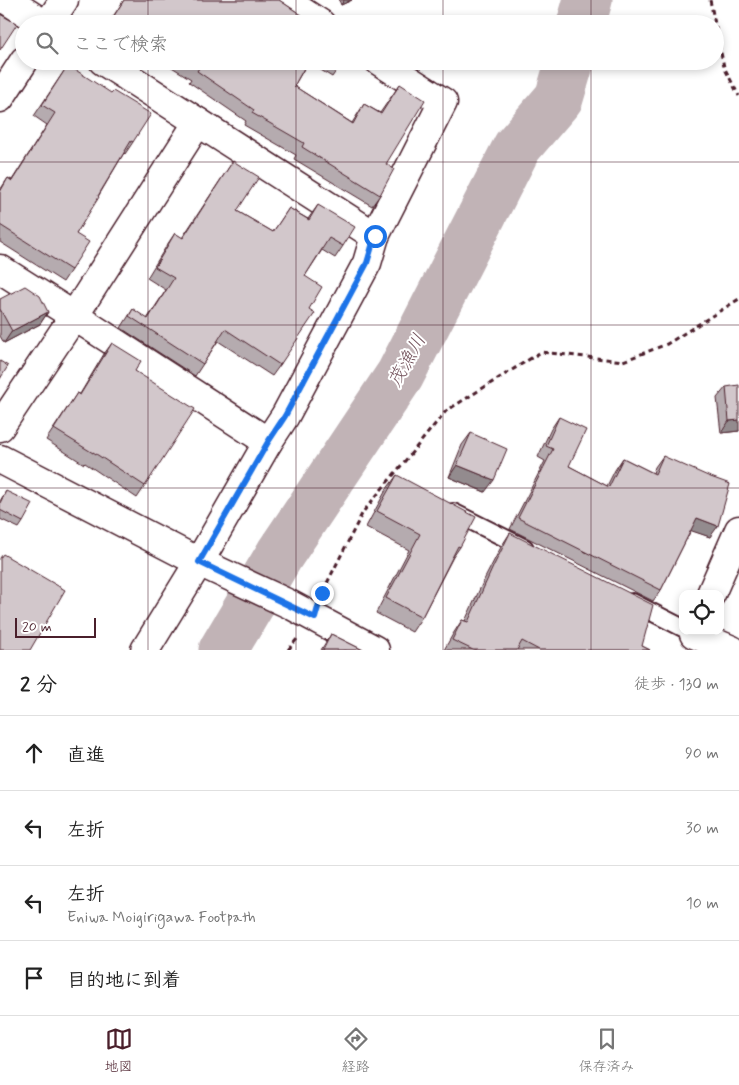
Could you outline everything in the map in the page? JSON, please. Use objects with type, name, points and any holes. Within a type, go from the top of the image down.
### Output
[{"type":"street","points":[[7,0],[30,15]]},
{"type":"street","points":[[54,15],[64,0]]},
{"type":"street","points":[[284,0],[307,15]]},
{"type":"street","points":[[0,98],[18,70]]},
{"type":"street","points":[[116,70],[375,236]]},
{"type":"street","points":[[145,650],[285,416],[367,263],[375,236],[443,102],[393,70]]},
{"type":"street","points":[[0,427],[74,316],[198,122]]},
{"type":"street","points":[[0,270],[268,442]]},
{"type":"street","points":[[0,459],[199,562],[289,604],[375,650]]},
{"type":"street","points":[[713,590],[739,530]]},
{"type":"street","points":[[689,635],[732,650]]},
{"type":"lane","points":[[438,504],[543,557]]},
{"type":"lane","points":[[622,597],[679,629]]},
{"type":"path","points":[[710,0],[713,15]]},
{"type":"path","points":[[724,67],[739,96]]},
{"type":"path","points":[[288,650],[315,618],[322,593],[362,512],[446,411],[541,352],[623,361],[666,344],[739,300]]},
{"type":"building","points":[[124,0],[279,0],[302,15],[115,15]]},
{"type":"building","points":[[0,14],[15,23],[15,27],[0,50]]},
{"type":"building","points":[[65,70],[76,70],[111,93],[113,91],[151,114],[133,142],[131,141],[76,234],[89,242],[71,270],[0,225],[0,192],[8,178],[12,181],[55,113],[42,105]]},
{"type":"building","points":[[303,70],[294,86],[353,124],[364,104],[381,114],[400,84],[425,100],[386,164],[394,169],[380,195],[302,147],[304,143],[252,113],[254,110],[197,71]]},
{"type":"building","points":[[233,161],[259,177],[237,211],[273,232],[289,208],[309,220],[318,205],[355,227],[343,246],[329,238],[305,276],[322,287],[309,309],[315,313],[280,365],[225,329],[203,364],[129,316],[133,309],[148,319],[174,278],[155,267],[175,233],[183,238]]},
{"type":"building","points":[[25,286],[40,296],[48,312],[12,331],[0,309],[0,299]]},
{"type":"building","points":[[112,343],[141,361],[135,371],[195,409],[145,486],[54,429],[77,393],[80,395]]},
{"type":"building","points":[[0,361],[8,366],[0,379]]},
{"type":"building","points":[[739,385],[739,420],[729,421],[726,387]]},
{"type":"building","points":[[559,417],[586,430],[569,466],[609,487],[623,458],[655,474],[663,456],[730,484],[718,526],[697,518],[661,590],[518,518],[553,449],[546,446]]},
{"type":"building","points":[[471,433],[507,449],[494,480],[457,465]]},
{"type":"building","points":[[397,475],[476,517],[460,547],[458,546],[422,617],[386,598],[420,534],[377,511]]},
{"type":"building","points":[[6,491],[33,504],[23,522],[0,510],[0,503]]},
{"type":"building","points":[[510,533],[653,605],[642,646],[650,650],[539,650],[522,641],[517,650],[473,650],[452,640],[462,620],[468,622]]},
{"type":"building","points":[[3,554],[65,590],[30,650],[0,650],[0,558]]},
{"type":"building","points":[[331,634],[363,650],[323,650]]},
{"type":"waterway","name":"茂漁川","points":[[584,15],[588,0]]},
{"type":"waterway","name":"茂漁川","points":[[223,650],[280,554],[400,375],[517,147],[559,98],[567,70]]},
{"type":"route","points":[[322,593],[315,618],[199,562],[285,416],[367,263],[375,236]]}]
